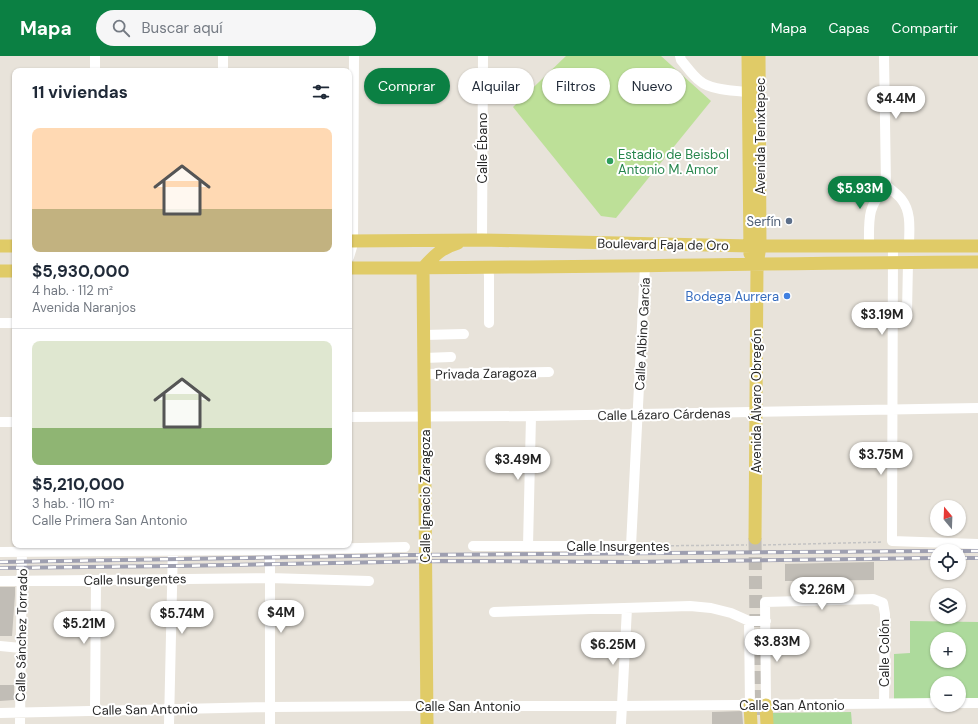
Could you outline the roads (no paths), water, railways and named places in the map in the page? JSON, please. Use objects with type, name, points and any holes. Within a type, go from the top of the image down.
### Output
[{"type":"main road","name":"Avenida Tenixtepec","points":[[748,56],[754,74],[755,246],[753,265]]},
{"type":"main road","name":"Avenida Tenixtepec","points":[[755,246],[748,92],[759,56]]},
{"type":"main road","name":"Boulevard Faja de Oro","points":[[352,241],[482,240],[755,246],[978,246]]},
{"type":"main road","points":[[423,268],[434,255],[449,246],[464,242],[482,240]]},
{"type":"main road","points":[[0,246],[12,246]]},
{"type":"main road","name":"Boulevard Faja de Oro","points":[[352,268],[978,262]]},
{"type":"main road","name":"Avenida Álvaro Obregón","points":[[753,265],[757,543]]},
{"type":"main road","name":"Calle Ignacio Zaragoza","points":[[423,268],[427,724]]},
{"type":"main road","points":[[0,271],[12,271]]},
{"type":"main road","points":[[756,718],[766,705]]},
{"type":"street","points":[[95,56],[95,68]]},
{"type":"street","points":[[223,56],[224,68]]},
{"type":"street","points":[[352,179],[354,56]]},
{"type":"street","name":"Calle Ébano","points":[[482,240],[483,56]]},
{"type":"street","points":[[680,56],[681,60],[700,81],[707,86],[732,91],[748,92]]},
{"type":"street","points":[[869,246],[869,217],[872,206],[877,196],[886,185],[884,56]]},
{"type":"street","points":[[886,185],[902,200],[907,209],[909,220],[909,246]]},
{"type":"street","points":[[893,246],[892,541],[978,544]]},
{"type":"street","points":[[907,312],[908,263]]},
{"type":"street","name":"Calle Albino García","points":[[631,546],[645,266]]},
{"type":"street","points":[[488,267],[489,323]]},
{"type":"street","points":[[0,323],[12,323]]},
{"type":"street","points":[[424,335],[464,334]]},
{"type":"street","points":[[424,358],[451,357]]},
{"type":"street","name":"Privada Zaragoza","points":[[424,374],[549,372]]},
{"type":"street","name":"Calle Lázaro Cárdenas","points":[[352,417],[530,416],[978,408]]},
{"type":"street","points":[[528,546],[530,416]]},
{"type":"street","points":[[0,422],[12,422]]},
{"type":"street","name":"Calle Insurgentes","points":[[473,546],[631,546]]},
{"type":"street","points":[[352,547],[405,547]]},
{"type":"street","points":[[0,552],[22,548],[173,548],[169,724]]},
{"type":"street","name":"Calle Sánchez Torrado","points":[[20,724],[22,548]]},
{"type":"street","points":[[270,548],[270,724]]},
{"type":"street","name":"Calle Insurgentes","points":[[0,581],[269,578],[369,581]]},
{"type":"street","points":[[94,710],[96,580]]},
{"type":"street","name":"Calle Colón","points":[[766,621],[765,602],[873,599],[883,603],[885,614],[884,704]]},
{"type":"street","points":[[494,612],[690,606],[711,608],[731,613],[749,621],[766,621],[766,705]]},
{"type":"street","points":[[621,724],[627,608]]},
{"type":"street","points":[[749,621],[756,718]]},
{"type":"street","points":[[0,646],[21,648]]},
{"type":"street","points":[[966,703],[978,703]]},
{"type":"street","name":"Calle San Antonio","points":[[0,713],[270,707],[622,706],[756,718],[766,705],[930,704]]},
{"type":"tunnel","points":[[755,538],[757,715]]},
{"type":"railway","points":[[0,562],[411,555],[930,551]]},
{"type":"railway","points":[[966,551],[978,551]]},
{"type":"railway","points":[[0,568],[439,561],[630,562],[930,558]]},
{"type":"railway","points":[[966,558],[978,558]]},
{"type":"place","name":"Estadio de Beisbol Antonio M. Amor","points":[[610,161]]},
{"type":"place","name":"Serfín","points":[[789,221]]},
{"type":"place","name":"Bodega Aurrera","points":[[787,296]]}]
